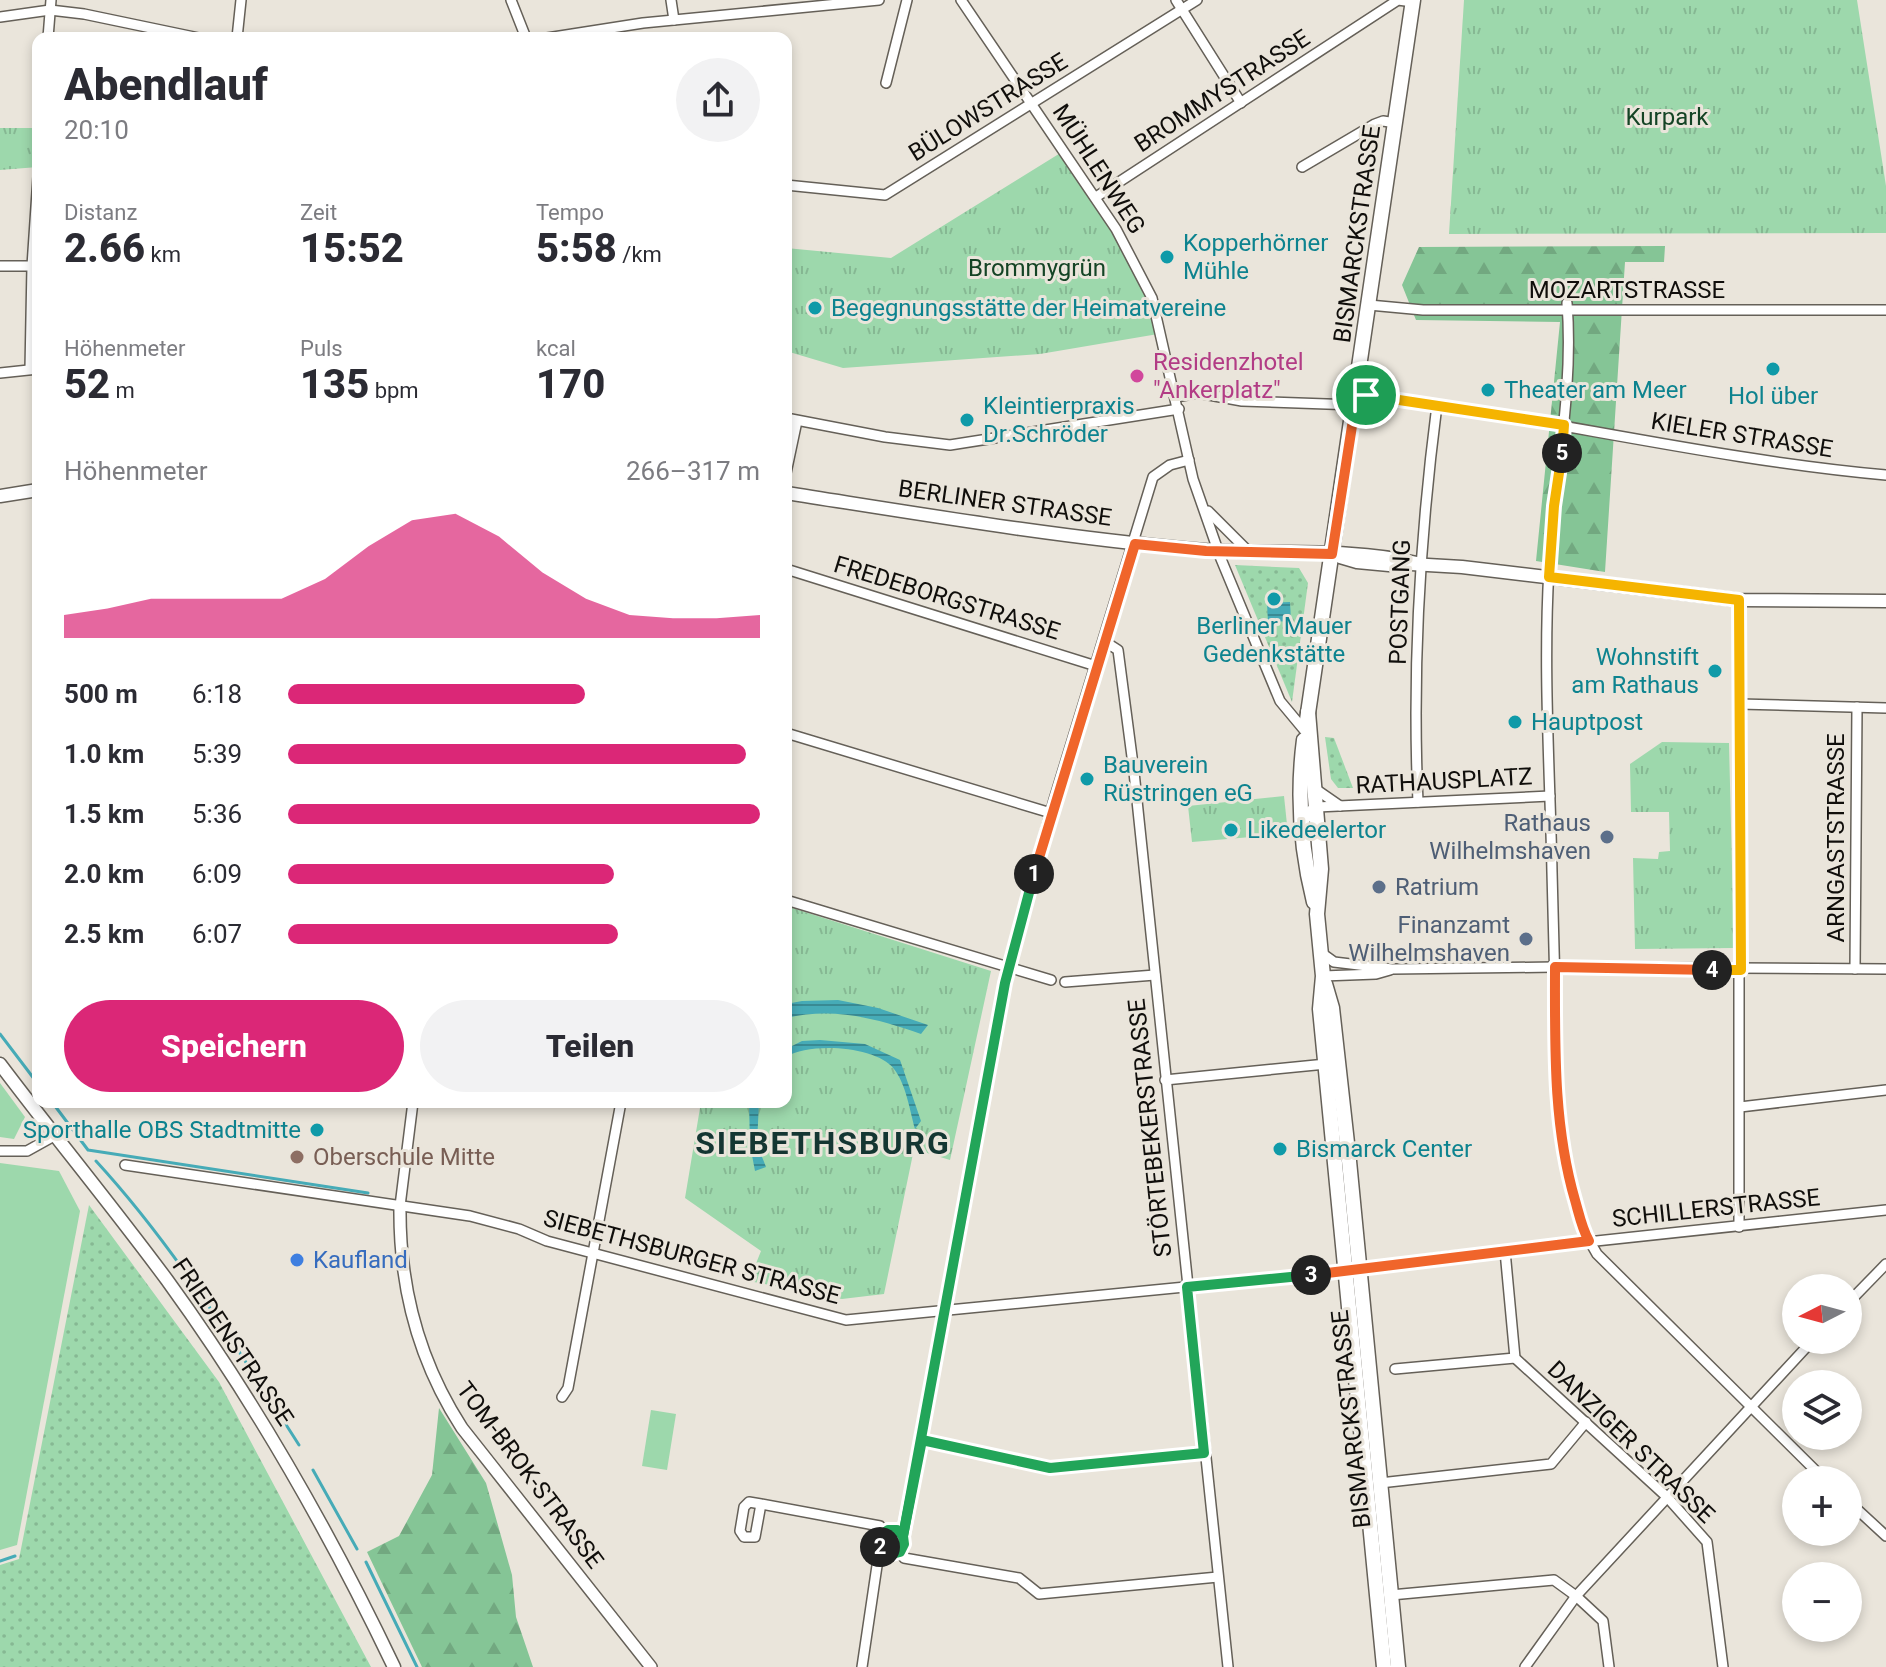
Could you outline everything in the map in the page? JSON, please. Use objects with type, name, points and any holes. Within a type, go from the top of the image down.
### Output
[{"type":"main road","name":"BISMARCKSTRASSE","points":[[1317,914],[1321,869],[1317,807],[1308,788],[1305,731],[1413,1]]},
{"type":"main road","points":[[0,496],[32,491]]},
{"type":"main road","name":"BERLINER STRASSE","points":[[792,494],[1135,544],[1218,551],[1332,554],[1357,562],[1389,565],[1419,563],[1739,600],[1886,601]]},
{"type":"main road","name":"BISMARCKSTRASSE","points":[[1308,712],[1308,788],[1302,825],[1306,868],[1317,914],[1323,976],[1332,1008],[1384,1667]]},
{"type":"main road","name":"BISMARCKSTRASSE","points":[[1323,976],[1320,1009],[1380,1483],[1398,1667]]},
{"type":"main road","name":"FRIEDENSTRASSE","points":[[0,1064],[32,1107]]},
{"type":"main road","name":"FRIEDENSTRASSE","points":[[33,1108],[168,1282],[250,1404],[307,1500],[394,1667]]},
{"type":"street","points":[[238,32],[241,0]]},
{"type":"street","points":[[511,0],[524,32]]},
{"type":"street","points":[[671,0],[674,20]]},
{"type":"street","points":[[589,32],[674,20],[879,0]]},
{"type":"street","points":[[886,83],[907,0]]},
{"type":"street","name":"MÜHLENWEG","points":[[961,0],[1096,197],[1135,261],[1152,298],[1189,460],[1218,551],[1280,701],[1305,731]]},
{"type":"street","name":"BÜLOWSTRASSE","points":[[792,186],[885,195],[1032,103],[1179,5],[1197,0]]},
{"type":"street","name":"BROMMYSTRASSE","points":[[1096,197],[1398,0],[1413,1]]},
{"type":"street","points":[[48,32],[50,5]]},
{"type":"street","points":[[0,17],[50,5],[170,32]]},
{"type":"street","points":[[1179,5],[1241,103]]},
{"type":"street","points":[[1302,167],[1375,124],[1383,121],[1396,123]]},
{"type":"street","points":[[0,266],[32,266]]},
{"type":"street","name":"MOZARTSTRASSE","points":[[1369,305],[1423,310],[1568,306],[1886,310]]},
{"type":"street","points":[[1568,306],[1564,425],[1549,577],[1555,1046],[1560,1130],[1570,1184],[1589,1241],[1597,1254],[1810,1466]]},
{"type":"street","points":[[0,373],[32,369]]},
{"type":"street","name":"KIELER STRASSE","points":[[1176,397],[1198,393],[1242,401],[1356,400],[1437,405],[1612,435],[1886,475]]},
{"type":"street","name":"POSTGANG","points":[[1418,802],[1419,563],[1437,405]]},
{"type":"street","points":[[792,420],[950,445],[1179,409]]},
{"type":"street","points":[[884,1532],[879,1544],[884,1551],[892,1554],[900,1552],[904,1544],[903,1536],[1009,967],[1051,813],[1153,477],[1170,465],[1189,460]]},
{"type":"street","points":[[1205,507],[1248,551]]},
{"type":"street","name":"FREDEBORGSTRASSE","points":[[792,571],[1096,666]]},
{"type":"street","points":[[1739,600],[1739,1227]]},
{"type":"street","name":"STÖRTEBEKERSTRASSE","points":[[1104,641],[1118,650],[1134,772],[1228,1667]]},
{"type":"street","points":[[1739,704],[1886,708]]},
{"type":"street","name":"ARNGASTSTRASSE","points":[[1855,969],[1857,707]]},
{"type":"street","points":[[792,735],[1051,813]]},
{"type":"street","name":"RATHAUSPLATZ","points":[[1308,788],[1340,806]]},
{"type":"street","name":"RATHAUSPLATZ","points":[[1317,807],[1550,796]]},
{"type":"street","points":[[1302,825],[1311,810],[1317,807]]},
{"type":"street","points":[[792,902],[1051,980]]},
{"type":"street","points":[[1320,952],[1334,962],[1392,969],[1886,969]]},
{"type":"street","points":[[1323,976],[1376,974],[1392,969]]},
{"type":"street","points":[[1065,982],[1155,975]]},
{"type":"street","points":[[1165,1080],[1326,1064]]},
{"type":"street","points":[[1740,1107],[1886,1090]]},
{"type":"street","name":"TOM-BROK-STRASSE","points":[[412,1108],[400,1206],[401,1256],[409,1306],[436,1385],[469,1437],[651,1667]]},
{"type":"street","points":[[562,1397],[568,1388],[620,1108]]},
{"type":"street","points":[[0,1151],[27,1151],[54,1136]]},
{"type":"street","name":"SIEBETHSBURGER STRASSE","points":[[125,1165],[485,1219],[593,1253],[846,1320],[1352,1269]]},
{"type":"street","name":"SCHILLERSTRASSE","points":[[1352,1269],[1886,1210]]},
{"type":"street","name":"DANZIGER STRASSE","points":[[1505,1251],[1515,1358],[1667,1497],[1707,1542],[1723,1667]]},
{"type":"street","points":[[1862,1289],[1886,1264]]},
{"type":"street","points":[[1525,1667],[1576,1596],[1800,1354]]},
{"type":"street","points":[[1395,1369],[1515,1358]]},
{"type":"street","points":[[1380,1483],[1551,1464],[1586,1422]]},
{"type":"street","points":[[922,1440],[1050,1468],[1204,1453]]},
{"type":"street","points":[[761,1504],[880,1526],[884,1532]]},
{"type":"street","points":[[1862,1514],[1886,1536]]},
{"type":"street","points":[[884,1532],[897,1530],[903,1536]]},
{"type":"street","points":[[862,1667],[878,1559],[884,1551]]},
{"type":"street","points":[[900,1552],[904,1558],[1019,1578],[1039,1594],[1218,1577]]},
{"type":"street","points":[[1391,1595],[1546,1579],[1562,1584],[1603,1621],[1609,1667]]},
{"type":"green space","name":"Kurpark","points":[[1464,0],[1857,0],[1886,186],[1886,233],[1449,234]]},
{"type":"green space","points":[[0,128],[32,128],[32,167],[0,170]]},
{"type":"green space","name":"Brommygrün","points":[[1062,152],[1114,228],[1150,299],[1158,334],[1040,354],[843,368],[792,353],[792,249],[891,258]]},
{"type":"green space","points":[[1665,246],[1664,262],[1625,262],[1605,572],[1536,561],[1560,322],[1416,320],[1402,285],[1419,247]]},
{"type":"green space","points":[[1235,565],[1299,568],[1308,583],[1292,702]]},
{"type":"green space","points":[[1325,737],[1334,738],[1353,788],[1338,788],[1331,779]]},
{"type":"green space","points":[[1662,742],[1729,743],[1734,948],[1635,949],[1633,858],[1658,859],[1659,852],[1670,851],[1669,812],[1631,812],[1630,764]]},
{"type":"green space","points":[[1284,796],[1288,834],[1192,842],[1188,806]]},
{"type":"green space","points":[[792,908],[991,971],[950,1160],[914,1149],[884,1294],[842,1299],[749,1281],[761,1251],[685,1198],[700,1108],[792,1108]]},
{"type":"green space","points":[[0,1083],[25,1117],[14,1139],[0,1137]]},
{"type":"green space","points":[[0,1163],[59,1171],[80,1211],[17,1545],[0,1550]]},
{"type":"green space","points":[[89,1205],[219,1382],[371,1667],[0,1667],[0,1565],[19,1559]]},
{"type":"green space","points":[[439,1408],[486,1483],[512,1575],[516,1617],[533,1667],[422,1667],[367,1552],[399,1536],[432,1475]]},
{"type":"green space","points":[[651,1410],[676,1414],[667,1470],[642,1466]]},
{"type":"water","points":[[1290,602],[1291,621],[1268,622],[1267,603]]},
{"type":"water","points":[[838,1000],[878,1008],[928,1025],[921,1034],[854,1016],[821,1014],[792,1017],[792,1003]]},
{"type":"water","points":[[802,1041],[865,1044],[900,1060],[921,1121],[915,1129],[902,1082],[885,1061],[873,1055],[842,1049],[810,1049],[792,1054],[792,1046]]},
{"type":"water","points":[[749,1108],[759,1108],[757,1144],[766,1167],[755,1171],[750,1145]]},
{"type":"waterway","points":[[0,1034],[32,1076]]},
{"type":"waterway","points":[[56,1108],[88,1150],[368,1193]]},
{"type":"waterway","points":[[96,1161],[178,1263],[299,1445]]},
{"type":"waterway","points":[[313,1470],[357,1549]]},
{"type":"waterway","points":[[0,1561],[15,1556]]},
{"type":"waterway","points":[[366,1562],[417,1667]]},
{"type":"place","name":"Kopperhörner Mühle","points":[[1167,257]]},
{"type":"place","name":"Begegnungsstätte der Heimatvereine","points":[[815,308]]},
{"type":"place","name":"Hol über","points":[[1773,369]]},
{"type":"place","name":"Residenzhotel \"Ankerplatz\"","points":[[1137,376]]},
{"type":"place","name":"Theater am Meer","points":[[1488,390]]},
{"type":"place","name":"Kleintierpraxis Dr.Schröder","points":[[967,420]]},
{"type":"place","name":"Berliner Mauer Gedenkstätte","points":[[1274,599]]},
{"type":"place","name":"Wohnstift am Rathaus","points":[[1715,671]]},
{"type":"place","name":"Hauptpost","points":[[1515,722]]},
{"type":"place","name":"Bauverein Rüstringen eG","points":[[1087,779]]},
{"type":"place","name":"Likedeelertor","points":[[1231,830]]},
{"type":"place","name":"Rathaus Wilhelmshaven","points":[[1607,837]]},
{"type":"place","name":"Ratrium","points":[[1379,887]]},
{"type":"place","name":"Finanzamt Wilhelmshaven","points":[[1526,939]]},
{"type":"place","name":"Sporthalle OBS Stadtmitte","points":[[317,1130]]},
{"type":"place","name":"Bismarck Center","points":[[1280,1149]]},
{"type":"place","name":"Oberschule Mitte","points":[[297,1157]]},
{"type":"place","name":"Kaufland","points":[[297,1260]]},
{"type":"district","name":"SIEBETHSBURG","points":[[823,1143]]},
{"type":"route","points":[[1366,395],[1357,394],[1332,554],[1206,551],[1135,544],[1054,800],[1009,967],[903,1536],[904,1544],[900,1552],[887,1553],[879,1544],[881,1535],[892,1529],[903,1536],[907,1526],[922,1440],[1050,1468],[1204,1453],[1187,1287],[1589,1241],[1570,1184],[1560,1130],[1555,1046],[1555,967],[1741,970],[1739,600],[1549,577],[1564,425],[1366,395]]}]
